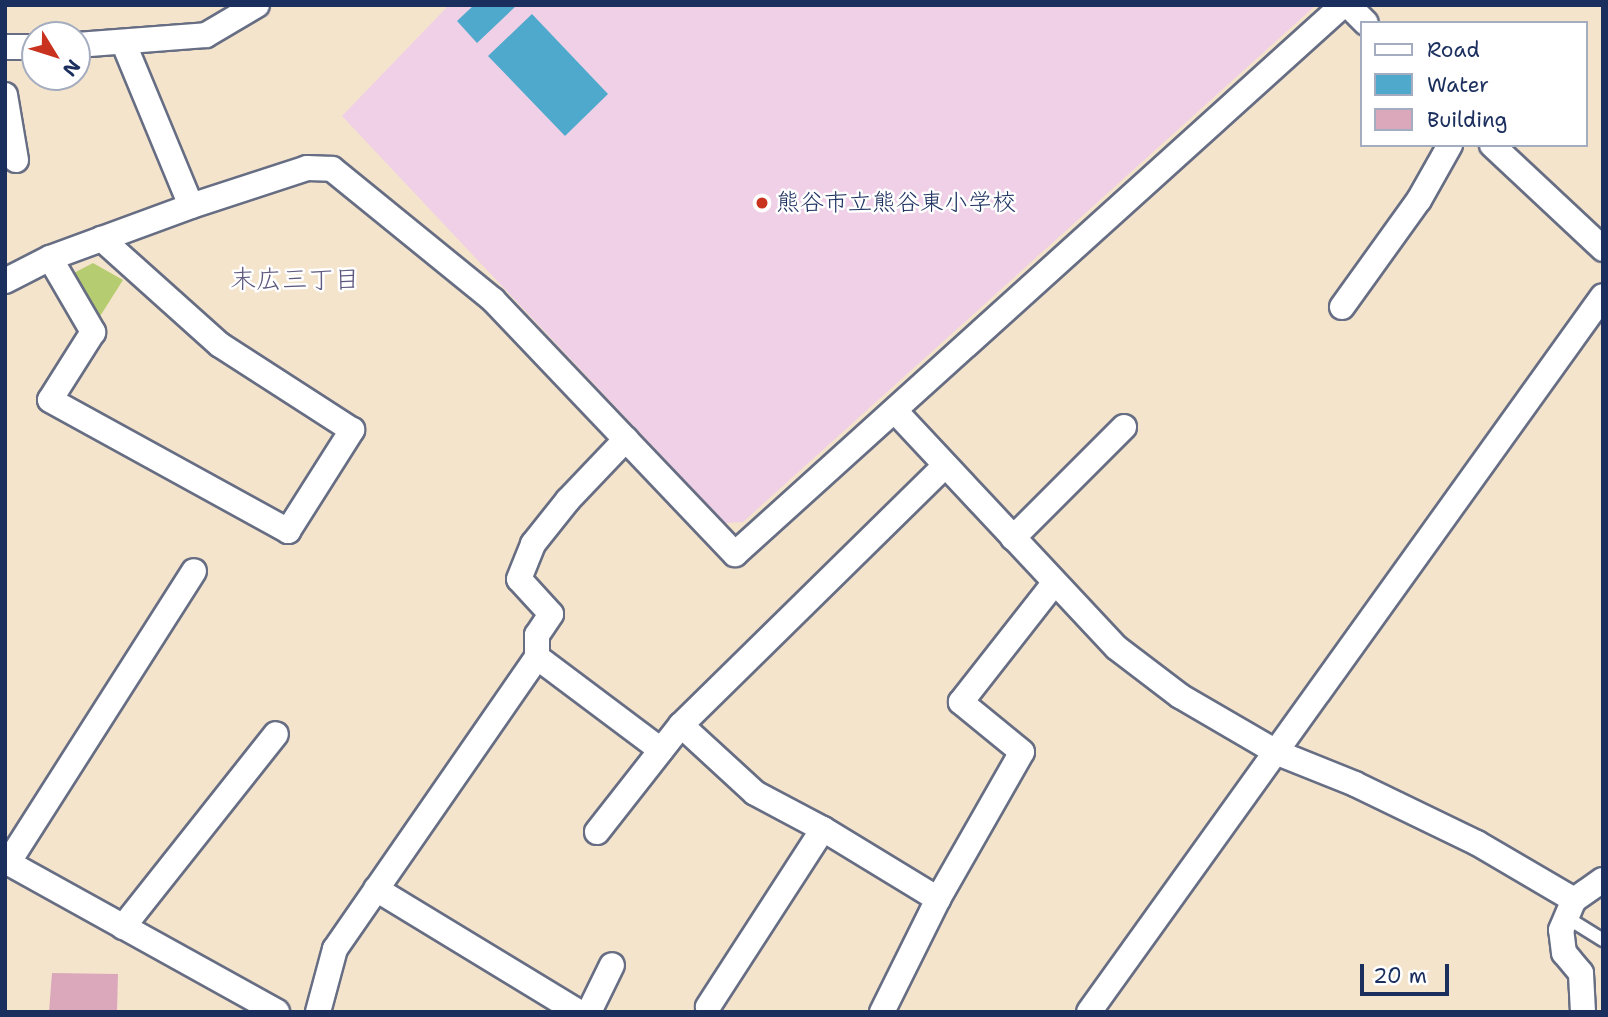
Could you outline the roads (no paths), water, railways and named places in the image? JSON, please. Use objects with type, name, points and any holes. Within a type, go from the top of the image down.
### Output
[{"type":"street","points":[[91,45],[206,35],[257,5]]},
{"type":"street","points":[[5,281],[50,258],[191,206],[307,168],[332,169],[493,300],[735,554],[897,412],[1346,5],[1364,21]]},
{"type":"street","points":[[124,44],[191,206]]},
{"type":"street","points":[[5,95],[16,160]]},
{"type":"street","points":[[1342,307],[1419,200],[1449,147]]},
{"type":"street","points":[[1494,147],[1603,249]]},
{"type":"street","points":[[50,258],[93,332],[50,400],[288,531],[352,430],[220,345],[102,239]]},
{"type":"street","points":[[1089,1012],[1278,753],[1603,296]]},
{"type":"street","points":[[897,412],[1117,648],[1180,696],[1278,753],[1355,784],[1477,843],[1570,909]]},
{"type":"street","points":[[1013,538],[1124,427]]},
{"type":"street","points":[[318,1012],[335,949],[537,657],[537,635],[551,614],[519,579],[542,533],[626,439]]},
{"type":"street","points":[[597,832],[681,725],[945,466]]},
{"type":"street","points":[[194,571],[7,862],[277,1012]]},
{"type":"street","points":[[882,1012],[938,899],[1022,752],[961,702],[1055,582]]},
{"type":"street","points":[[537,657],[661,750]]},
{"type":"street","points":[[681,725],[755,793],[823,829],[938,899]]},
{"type":"street","points":[[123,927],[276,734]]},
{"type":"street","points":[[708,1007],[823,829]]},
{"type":"street","points":[[1583,1012],[1581,973],[1564,953],[1561,930],[1570,909],[1603,880]]},
{"type":"street","points":[[376,889],[578,1012]]},
{"type":"street","points":[[589,1012],[612,965]]},
{"type":"lane","points":[[1570,909],[1603,940]]},
{"type":"water","points":[[474,5],[517,5],[477,43],[457,21]]},
{"type":"water","points":[[532,14],[608,94],[565,136],[488,56]]},
{"type":"place","name":"熊谷市立熊谷東小学校","points":[[762,203]]},
{"type":"district","name":"末広三丁目","points":[[295,279]]}]
